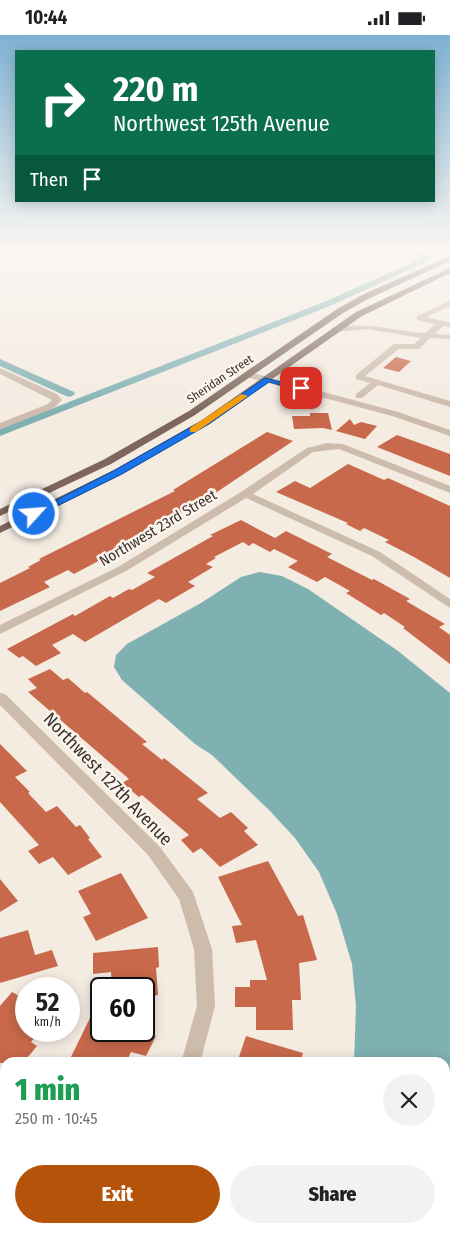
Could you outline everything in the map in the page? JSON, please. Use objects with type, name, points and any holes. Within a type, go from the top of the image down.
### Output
[{"type":"main road","name":"Sheridan Street","points":[[0,513],[107,462],[192,413],[340,311],[356,303]]},
{"type":"main road","name":"Sheridan Street","points":[[0,530],[118,472],[206,422],[335,330],[359,314],[382,303]]},
{"type":"street","points":[[450,303],[420,318],[450,325]]},
{"type":"street","points":[[359,314],[372,322],[427,336]]},
{"type":"street","points":[[440,323],[416,347],[397,347],[359,377],[450,404]]},
{"type":"street","points":[[335,330],[368,327],[427,336],[450,337]]},
{"type":"street","points":[[0,371],[54,396],[57,400],[51,406],[0,426]]},
{"type":"street","points":[[253,372],[360,396],[450,424]]},
{"type":"street","points":[[272,376],[450,433]]},
{"type":"street","points":[[360,396],[378,382]]},
{"type":"street","name":"Northwest 23rd Street","points":[[0,630],[122,569],[245,494],[310,450],[327,446],[340,446],[450,490]]},
{"type":"street","points":[[245,494],[376,554],[450,604]]},
{"type":"street","name":"Northwest 127th Avenue","points":[[0,697],[154,851],[186,897],[203,949],[206,1006],[192,1057]]},
{"type":"water","points":[[260,572],[282,576],[308,589],[398,651],[450,693],[450,1057],[354,1057],[356,1006],[352,964],[337,914],[319,872],[295,838],[270,811],[212,755],[195,744],[122,680],[114,667],[116,655],[127,644],[201,603],[241,577]]},
{"type":"building","points":[[396,357],[411,361],[399,372],[383,368]]},
{"type":"building","points":[[310,413],[328,413],[332,430],[323,428],[294,429],[292,416],[310,416]]},
{"type":"building","points":[[350,419],[354,425],[361,422],[377,426],[365,439],[336,431]]},
{"type":"building","points":[[267,432],[293,441],[211,496],[152,529],[154,530],[141,537],[137,535],[114,547],[119,550],[74,574],[68,570],[44,582],[50,587],[0,611],[0,583],[30,568],[28,567],[41,560],[39,559],[175,491],[173,490]]},
{"type":"building","points":[[397,435],[450,454],[450,476],[377,447]]},
{"type":"building","points":[[348,464],[384,480],[388,478],[450,506],[450,578],[385,542],[389,540],[364,528],[360,531],[346,524],[348,523],[276,492],[295,481],[310,488]]},
{"type":"building","points":[[241,520],[275,538],[286,531],[332,554],[327,557],[372,580],[374,579],[410,599],[406,601],[445,624],[439,627],[450,635],[450,664],[403,628],[405,627],[384,613],[381,615],[346,593],[350,591],[325,577],[317,582],[288,567],[298,561],[274,549],[270,552],[253,543],[249,546],[243,542],[214,557],[216,558],[206,564],[213,567],[188,582],[195,586],[166,603],[159,599],[85,642],[73,634],[52,645],[61,653],[36,666],[23,656],[19,658],[7,649],[73,614],[75,616],[110,596],[113,598],[129,589],[132,590],[155,577],[147,573],[213,536],[210,535]]},
{"type":"building","points":[[50,669],[63,680],[68,678],[85,693],[87,692],[147,742],[142,744],[162,760],[164,758],[208,793],[197,799],[220,818],[231,812],[248,828],[244,831],[258,845],[220,867],[201,848],[193,853],[181,840],[189,835],[142,795],[139,797],[122,783],[129,779],[28,692],[37,688],[28,679]]},
{"type":"building","points":[[0,744],[27,771],[15,777],[30,792],[28,793],[46,812],[57,806],[76,827],[80,825],[102,857],[68,875],[53,857],[39,864],[28,851],[39,845],[0,802]]},
{"type":"building","points":[[268,861],[298,916],[303,915],[317,960],[299,963],[301,1000],[292,1000],[293,1030],[256,1030],[256,1007],[235,1007],[235,987],[250,987],[250,980],[267,980],[256,940],[236,943],[232,926],[242,925],[218,877]]},
{"type":"building","points":[[121,873],[148,918],[96,941],[83,917],[91,914],[78,891]]},
{"type":"building","points":[[0,879],[18,901],[0,912]]},
{"type":"building","points":[[28,930],[35,955],[52,950],[58,966],[15,977],[0,983],[0,938]]},
{"type":"building","points":[[158,947],[159,967],[156,968],[158,995],[155,995],[155,977],[111,977],[111,972],[93,974],[93,953]]},
{"type":"building","points":[[12,992],[15,994],[15,1042],[31,1042],[37,1046],[28,1057],[0,1057],[0,1006]]},
{"type":"building","points":[[90,1018],[90,1042],[153,1042],[146,1056],[131,1052],[129,1057],[71,1057],[80,1042]]},
{"type":"building","points":[[246,1036],[303,1053],[302,1057],[239,1057]]},
{"type":"waterway","points":[[0,433],[329,303]]},
{"type":"waterway","points":[[0,362],[70,394]]},
{"type":"slow traffic","points":[[193,430],[244,396]]},
{"type":"route","points":[[34,514],[118,472],[206,422],[268,379],[301,388]]}]
